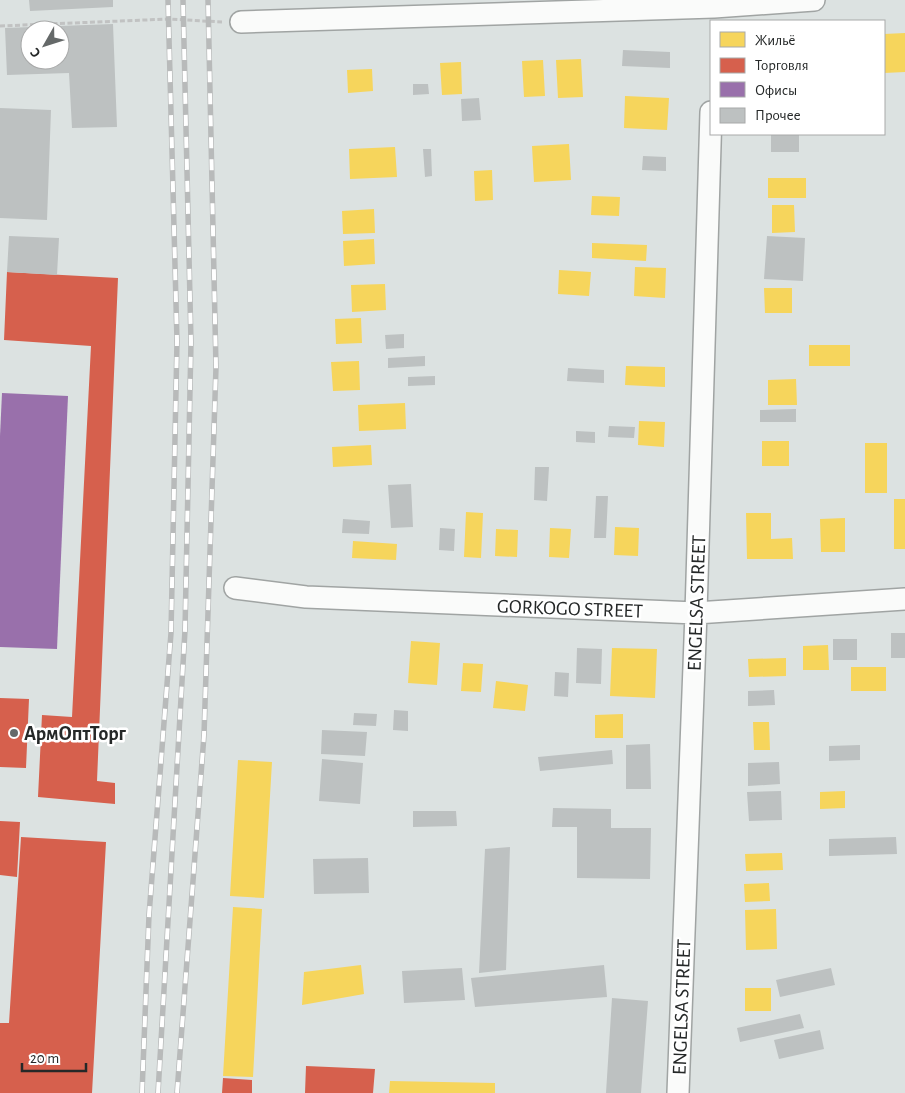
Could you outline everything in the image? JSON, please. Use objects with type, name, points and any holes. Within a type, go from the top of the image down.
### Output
[{"type":"street","points":[[241,22],[714,9],[814,0]]},
{"type":"street","name":"ENGELSA STREET","points":[[678,1093],[696,613],[710,135]]},
{"type":"street","name":"GORKOGO STREET","points":[[235,588],[306,597],[696,613],[905,599]]},
{"type":"path","points":[[0,26],[169,19],[241,22]]},
{"type":"building: Жильё","points":[[905,33],[905,72],[885,73],[885,34]]},
{"type":"building: Жильё","points":[[581,59],[583,97],[558,98],[556,60]]},
{"type":"building: Жильё","points":[[543,60],[545,96],[524,97],[522,61]]},
{"type":"building: Жильё","points":[[461,62],[462,94],[442,95],[440,63]]},
{"type":"building: Жильё","points":[[372,69],[373,91],[348,93],[347,70]]},
{"type":"building: Жильё","points":[[625,96],[669,98],[667,130],[624,128]]},
{"type":"building: Жильё","points":[[569,144],[571,180],[534,182],[532,146]]},
{"type":"building: Жильё","points":[[395,147],[397,177],[350,179],[349,149]]},
{"type":"building: Жильё","points":[[492,170],[493,200],[475,201],[474,171]]},
{"type":"building: Жильё","points":[[768,178],[806,178],[806,198],[768,198]]},
{"type":"building: Жильё","points":[[592,196],[620,197],[619,216],[591,215]]},
{"type":"building: Жильё","points":[[772,205],[794,205],[795,232],[772,233]]},
{"type":"building: Жильё","points":[[374,209],[375,233],[343,234],[342,211]]},
{"type":"building: Жильё","points":[[374,239],[375,264],[344,266],[343,241]]},
{"type":"building: Жильё","points":[[592,243],[647,245],[646,261],[592,258]]},
{"type":"building: Жильё","points":[[635,267],[666,268],[665,298],[634,296]]},
{"type":"building: Жильё","points":[[559,270],[591,272],[589,296],[558,294]]},
{"type":"building: Жильё","points":[[385,284],[386,310],[352,312],[351,285]]},
{"type":"building: Жильё","points":[[764,288],[792,288],[792,313],[765,313]]},
{"type":"building: Жильё","points":[[361,318],[362,343],[336,344],[335,319]]},
{"type":"building: Жильё","points":[[809,345],[850,345],[850,366],[809,366]]},
{"type":"building: Жильё","points":[[359,361],[360,390],[333,391],[331,362]]},
{"type":"building: Жильё","points":[[626,366],[665,367],[665,387],[625,385]]},
{"type":"building: Жильё","points":[[796,379],[797,405],[768,405],[768,380]]},
{"type":"building: Жильё","points":[[405,403],[406,429],[359,431],[358,405]]},
{"type":"building: Жильё","points":[[639,421],[665,422],[664,447],[638,445]]},
{"type":"building: Жильё","points":[[762,441],[789,441],[789,466],[762,466]]},
{"type":"building: Жильё","points":[[865,443],[887,443],[887,493],[865,493]]},
{"type":"building: Жильё","points":[[371,445],[372,465],[333,467],[332,447]]},
{"type":"building: Жильё","points":[[894,499],[905,499],[905,549],[894,549]]},
{"type":"building: Жильё","points":[[466,512],[483,513],[481,558],[464,557]]},
{"type":"building: Жильё","points":[[746,513],[771,513],[771,539],[792,538],[793,559],[747,559]]},
{"type":"building: Жильё","points":[[845,518],[845,552],[821,552],[820,519]]},
{"type":"building: Жильё","points":[[615,527],[639,528],[638,556],[614,555]]},
{"type":"building: Жильё","points":[[550,528],[571,529],[569,558],[549,557]]},
{"type":"building: Жильё","points":[[496,529],[518,530],[517,557],[495,556]]},
{"type":"building: Жильё","points":[[353,541],[397,544],[396,560],[352,558]]},
{"type":"building: Жильё","points":[[411,641],[440,643],[437,685],[408,683]]},
{"type":"building: Жильё","points":[[828,645],[829,670],[803,670],[803,646]]},
{"type":"building: Жильё","points":[[612,648],[657,649],[655,698],[610,696]]},
{"type":"building: Жильё","points":[[786,658],[786,676],[749,677],[748,659]]},
{"type":"building: Жильё","points":[[463,663],[483,664],[481,692],[461,691]]},
{"type":"building: Жильё","points":[[851,667],[886,667],[886,691],[851,691]]},
{"type":"building: Жильё","points":[[496,681],[528,685],[525,711],[493,708]]},
{"type":"building: Жильё","points":[[623,714],[623,738],[595,738],[595,715]]},
{"type":"building: Жильё","points":[[753,722],[769,722],[770,750],[754,750]]},
{"type":"building: Жильё","points":[[238,760],[272,762],[264,898],[230,896]]},
{"type":"building: Жильё","points":[[845,791],[845,808],[820,809],[820,792]]},
{"type":"building: Жильё","points":[[782,853],[783,870],[746,871],[745,854]]},
{"type":"building: Жильё","points":[[769,883],[770,901],[745,902],[744,884]]},
{"type":"building: Жильё","points":[[233,907],[262,909],[253,1077],[223,1076]]},
{"type":"building: Жильё","points":[[776,909],[777,949],[746,950],[745,910]]},
{"type":"building: Жильё","points":[[361,965],[364,994],[302,1005],[304,972]]},
{"type":"building: Жильё","points":[[745,988],[771,988],[771,1011],[745,1011]]},
{"type":"building: Жильё","points":[[390,1081],[495,1083],[495,1093],[389,1093]]},
{"type":"building: Торговля","points":[[7,272],[118,278],[97,781],[115,783],[115,804],[38,797],[42,715],[72,717],[91,346],[4,340]]},
{"type":"building: Торговля","name":"АрмОптТорг","points":[[0,698],[29,699],[26,768],[0,767]]},
{"type":"building: Торговля","points":[[0,821],[20,822],[17,877],[0,875]]},
{"type":"building: Торговля","points":[[21,837],[106,842],[92,1093],[0,1093],[0,1023],[9,1023]]},
{"type":"building: Торговля","points":[[306,1066],[375,1069],[373,1093],[305,1093]]},
{"type":"building: Торговля","points":[[223,1078],[252,1080],[252,1093],[222,1093]]},
{"type":"building: Офисы","points":[[2,393],[68,396],[57,649],[0,647],[0,436]]},
{"type":"building: Прочее","points":[[29,0],[113,0],[113,7],[30,11]]},
{"type":"building: Прочее","points":[[113,24],[117,127],[72,128],[69,73],[7,75],[5,28],[20,27],[20,70],[70,70],[70,26]]},
{"type":"building: Прочее","points":[[623,50],[670,52],[670,68],[622,66]]},
{"type":"building: Прочее","points":[[413,84],[428,84],[429,94],[413,95]]},
{"type":"building: Прочее","points":[[479,98],[481,120],[462,121],[461,99]]},
{"type":"building: Прочее","points":[[0,108],[51,110],[47,220],[0,218]]},
{"type":"building: Прочее","points":[[771,135],[799,135],[799,152],[771,152]]},
{"type":"building: Прочее","points":[[423,149],[431,149],[432,176],[425,177]]},
{"type":"building: Прочее","points":[[643,156],[666,157],[666,171],[642,170]]},
{"type":"building: Прочее","points":[[9,236],[59,238],[57,275],[7,272]]},
{"type":"building: Прочее","points":[[767,236],[805,238],[803,281],[764,279]]},
{"type":"building: Прочее","points":[[404,334],[404,348],[386,349],[385,335]]},
{"type":"building: Прочее","points":[[425,356],[425,366],[388,368],[388,358]]},
{"type":"building: Прочее","points":[[568,368],[604,370],[604,383],[567,381]]},
{"type":"building: Прочее","points":[[435,376],[435,385],[408,386],[408,377]]},
{"type":"building: Прочее","points":[[796,409],[796,422],[760,422],[760,410]]},
{"type":"building: Прочее","points":[[609,426],[635,427],[634,438],[608,437]]},
{"type":"building: Прочее","points":[[576,431],[595,432],[595,443],[576,442]]},
{"type":"building: Прочее","points":[[535,467],[549,467],[547,501],[534,500]]},
{"type":"building: Прочее","points":[[411,484],[413,527],[391,528],[388,485]]},
{"type":"building: Прочее","points":[[596,496],[608,496],[606,538],[594,538]]},
{"type":"building: Прочее","points":[[343,519],[370,521],[369,534],[342,533]]},
{"type":"building: Прочее","points":[[440,528],[455,529],[454,551],[439,550]]},
{"type":"building: Прочее","points":[[891,633],[905,633],[905,658],[891,658]]},
{"type":"building: Прочее","points":[[833,639],[857,639],[857,660],[833,660]]},
{"type":"building: Прочее","points":[[577,648],[602,649],[601,684],[576,683]]},
{"type":"building: Прочее","points":[[555,672],[569,673],[568,697],[554,696]]},
{"type":"building: Прочее","points":[[774,690],[775,705],[748,706],[748,691]]},
{"type":"building: Прочее","points":[[394,710],[408,711],[408,731],[393,730]]},
{"type":"building: Прочее","points":[[354,713],[377,714],[376,726],[353,725]]},
{"type":"building: Прочее","points":[[322,730],[367,732],[365,756],[321,754]]},
{"type":"building: Прочее","points":[[650,744],[651,789],[626,789],[626,745]]},
{"type":"building: Прочее","points":[[860,745],[860,760],[829,761],[829,746]]},
{"type":"building: Прочее","points":[[612,750],[613,764],[540,771],[538,757]]},
{"type":"building: Прочее","points":[[322,759],[363,763],[360,804],[319,801]]},
{"type":"building: Прочее","points":[[779,762],[780,784],[748,786],[748,763]]},
{"type":"building: Прочее","points":[[781,791],[782,820],[749,821],[747,792]]},
{"type":"building: Прочее","points":[[553,808],[611,809],[611,828],[651,828],[650,879],[577,878],[577,827],[552,827]]},
{"type":"building: Прочее","points":[[413,811],[456,811],[457,826],[413,827]]},
{"type":"building: Прочее","points":[[896,837],[897,854],[829,856],[829,839]]},
{"type":"building: Прочее","points":[[510,847],[506,970],[479,973],[485,849]]},
{"type":"building: Прочее","points":[[368,858],[369,893],[314,894],[313,859]]},
{"type":"building: Прочее","points":[[604,965],[607,997],[475,1007],[471,978]]},
{"type":"building: Прочее","points":[[462,968],[465,1000],[404,1003],[402,971]]},
{"type":"building: Прочее","points":[[831,968],[835,985],[780,997],[776,980]]},
{"type":"building: Прочее","points":[[612,998],[648,1001],[641,1093],[606,1093]]},
{"type":"building: Прочее","points":[[800,1014],[804,1028],[740,1042],[737,1028]]},
{"type":"building: Прочее","points":[[820,1030],[824,1049],[779,1059],[774,1040]]},
{"type":"railway","points":[[142,1093],[149,915],[171,633],[177,341],[168,0]]},
{"type":"railway","points":[[158,1093],[185,630],[191,342],[183,0]]},
{"type":"railway","points":[[177,1093],[204,735],[216,367],[208,0]]},
{"type":"place","name":"АрмОптТорг","points":[[14,733]]}]
